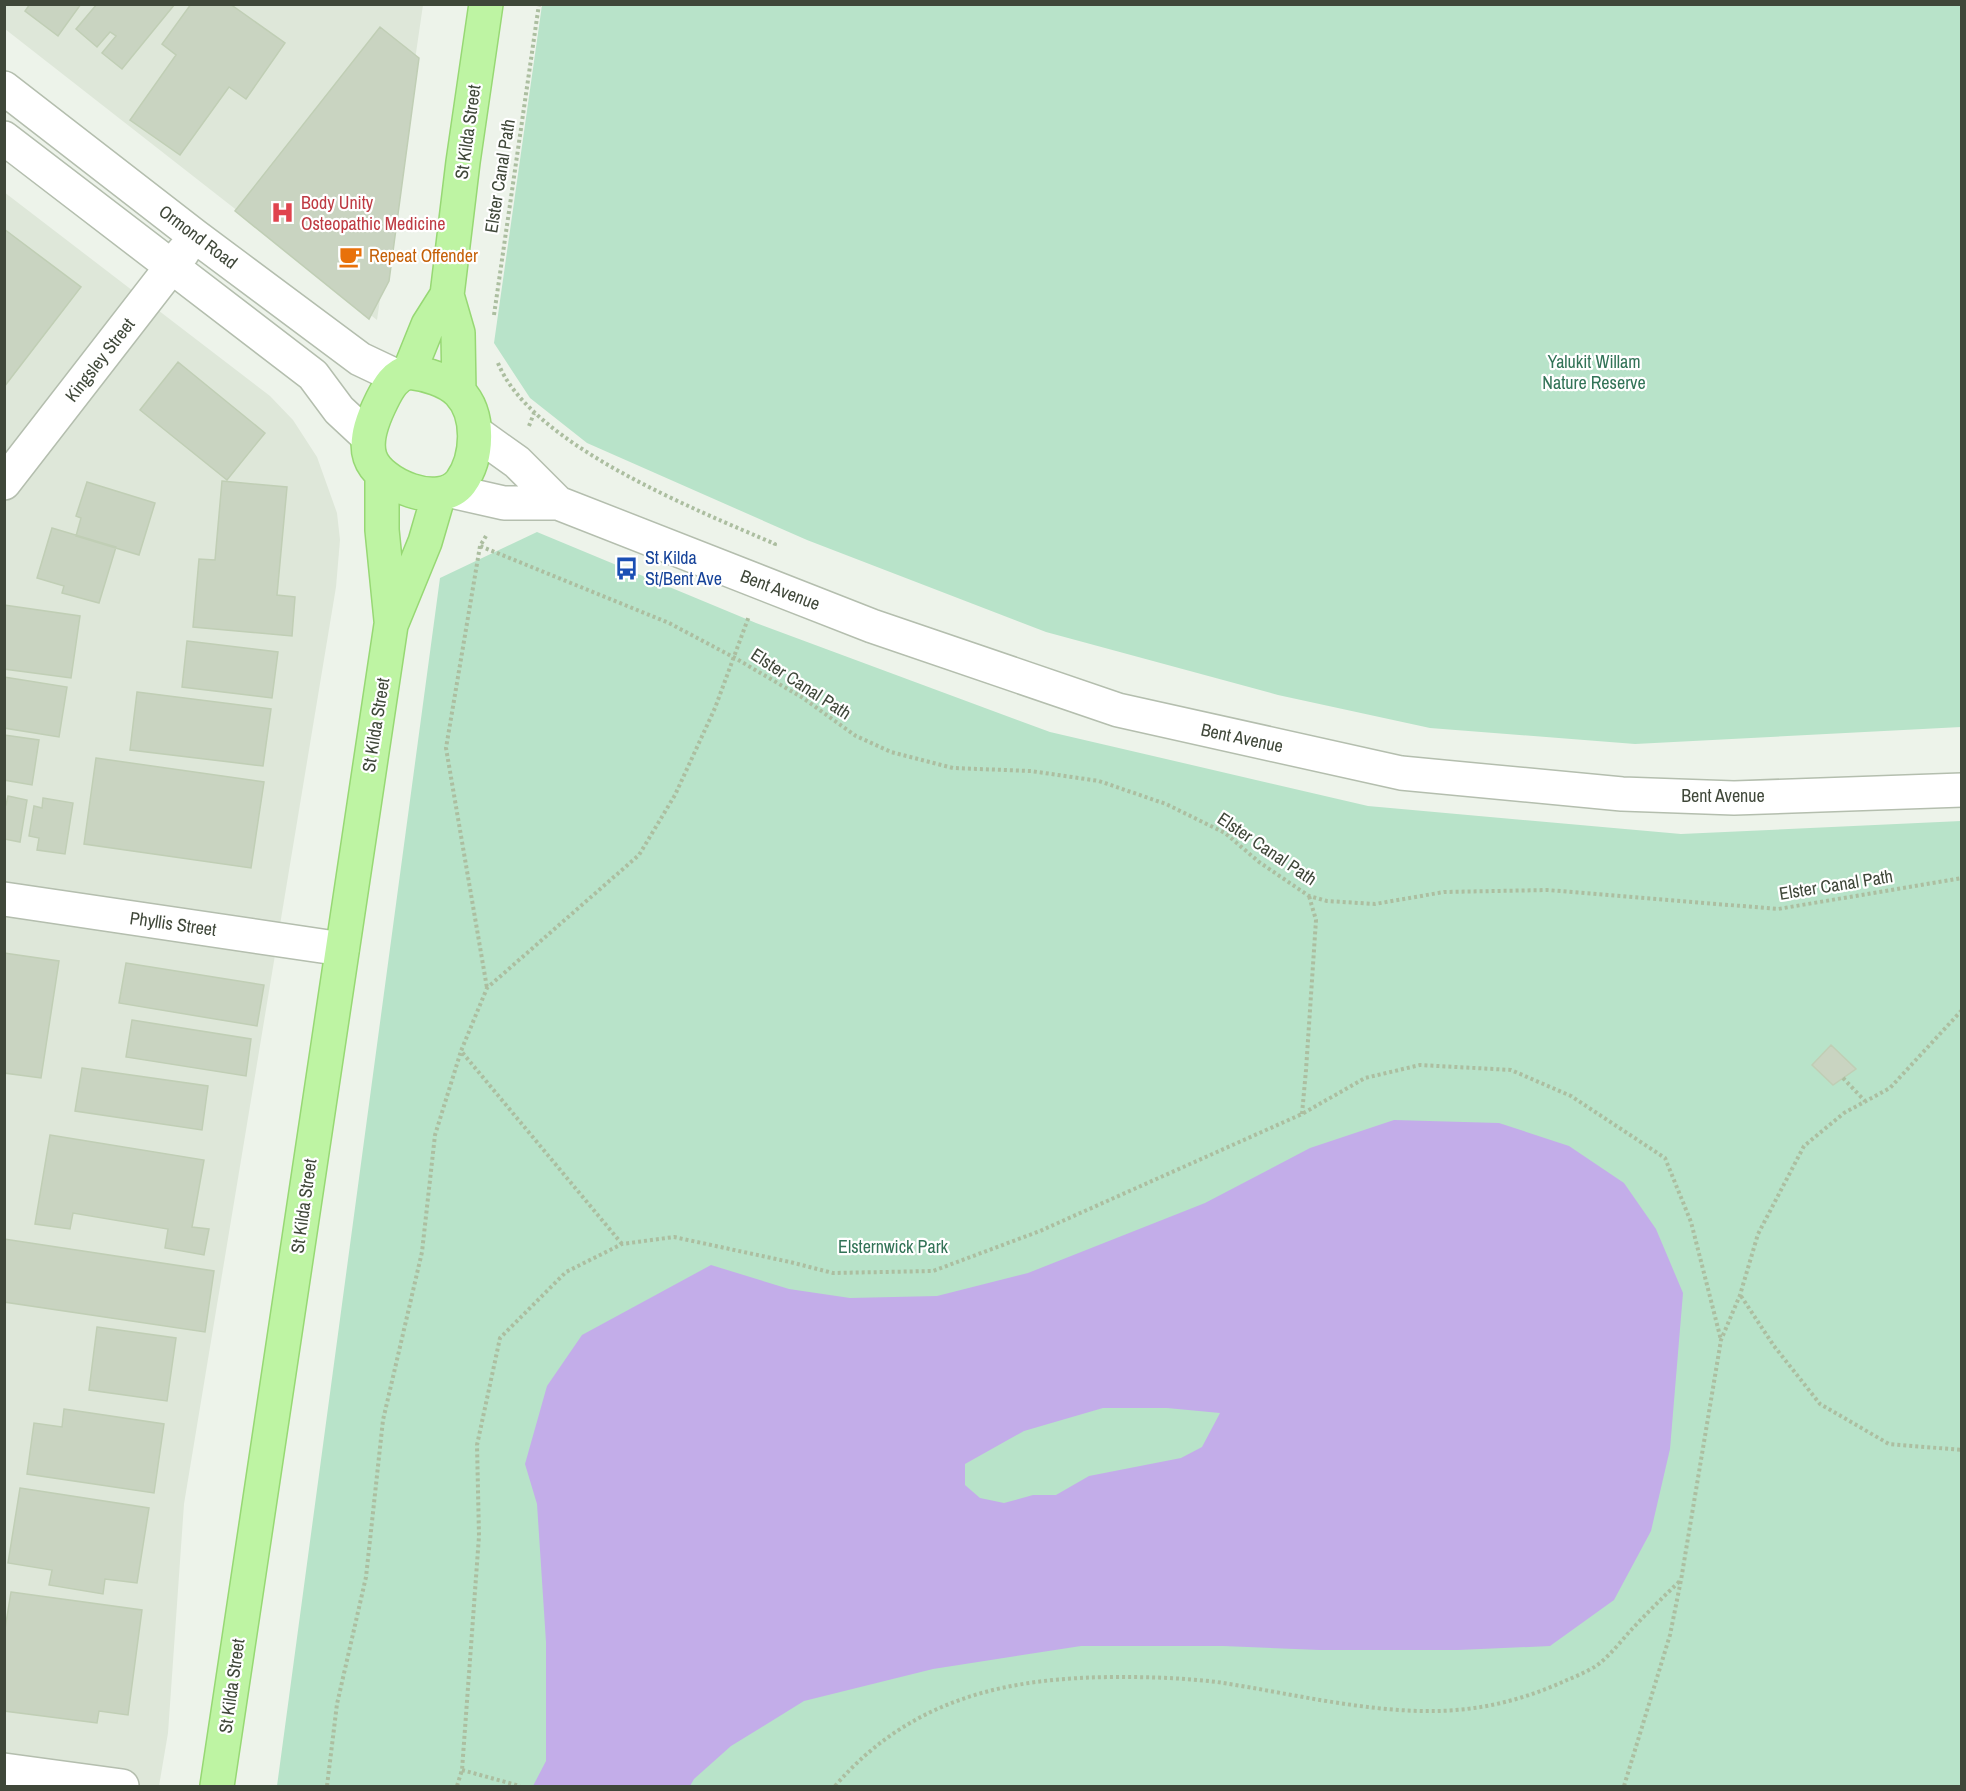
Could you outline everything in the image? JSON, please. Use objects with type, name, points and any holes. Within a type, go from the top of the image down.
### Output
[{"type":"main road","name":"St Kilda Street","points":[[459,392],[458,333],[447,295],[463,162],[486,4]]},
{"type":"main road","name":"St Kilda Street","points":[[403,374],[428,325],[447,295]]},
{"type":"main road","points":[[403,374],[438,379],[459,392],[469,409],[475,432],[470,463],[463,478],[445,493],[419,493],[396,484],[382,475],[370,459],[368,437],[378,408],[388,389],[403,374]]},
{"type":"main road","name":"St Kilda Street","points":[[382,475],[382,530],[391,625]]},
{"type":"main road","name":"St Kilda Street","points":[[217,1786],[391,625],[445,493]]},
{"type":"street","name":"Ormond Road","points":[[4,88],[195,236],[360,359],[403,374]]},
{"type":"street","points":[[4,138],[313,375],[339,410],[368,437]]},
{"type":"street","name":"Kingsley Street","points":[[4,483],[195,236]]},
{"type":"street","name":"Bent Avenue","points":[[475,432],[517,462],[558,502]]},
{"type":"street","name":"Bent Avenue","points":[[445,493],[504,502],[558,502],[873,626],[1118,710],[1401,772],[1622,794],[1734,798],[1962,790]]},
{"type":"street","name":"Phyllis Street","points":[[4,899],[342,948]]},
{"type":"street","points":[[4,1770],[122,1786]]},
{"type":"path","name":"Elster Canal Path","points":[[493,324],[539,4]]},
{"type":"path","points":[[495,358],[501,373],[534,412],[566,438],[631,477],[702,513],[775,544],[771,555]]},
{"type":"path","points":[[517,462],[534,412]]},
{"type":"path","points":[[487,988],[446,748],[480,546],[504,502]]},
{"type":"path","name":"Elster Canal Path","points":[[480,546],[669,623],[735,657],[803,698],[856,736],[891,752],[953,768],[1031,771],[1099,781],[1166,804],[1225,833],[1259,862],[1309,896],[1327,901],[1375,904],[1444,892],[1547,890],[1778,909],[1962,878]]},
{"type":"path","points":[[327,1786],[337,1704],[366,1577],[383,1420],[422,1252],[435,1135],[461,1051],[487,988],[639,855],[675,795],[715,708],[735,657]]},
{"type":"path","points":[[1302,1114],[1316,920],[1309,896]]},
{"type":"path","points":[[1624,1786],[1670,1635],[1721,1340],[1740,1295],[1758,1234],[1804,1146],[1844,1113],[1890,1088],[1962,1010]]},
{"type":"path","points":[[461,1051],[622,1244]]},
{"type":"path","points":[[458,1786],[462,1770],[479,1536],[477,1445],[500,1338],[566,1272],[622,1244],[674,1238],[833,1273],[933,1271],[1040,1231],[1302,1114],[1365,1078],[1420,1065],[1511,1070],[1571,1096],[1665,1158],[1691,1222],[1721,1340]]},
{"type":"path","points":[[1843,1078],[1865,1101]]},
{"type":"path","points":[[1740,1295],[1774,1346],[1820,1404],[1889,1444],[1962,1450]]},
{"type":"path","points":[[836,1786],[876,1746],[918,1718],[959,1699],[989,1690],[1041,1682],[1094,1677],[1177,1677],[1398,1711],[1474,1708],[1516,1699],[1566,1681],[1597,1665],[1681,1580]]},
{"type":"path","points":[[462,1770],[520,1786]]},
{"type":"shaded area","points":[[4,5],[423,5],[377,320],[5,29]]},
{"type":"shaded area","points":[[4,192],[270,396],[293,420],[317,457],[337,513],[340,540],[336,587],[184,1504],[168,1733],[159,1786],[5,1786]]},
{"type":"shaded area","points":[[1394,1120],[1499,1123],[1569,1146],[1624,1183],[1656,1229],[1683,1293],[1670,1449],[1651,1531],[1614,1600],[1550,1646],[1458,1650],[1320,1650],[1223,1646],[1081,1646],[933,1669],[804,1701],[731,1746],[694,1779],[690,1786],[533,1786],[546,1761],[546,1642],[537,1504],[525,1464],[547,1386],[582,1335],[711,1265],[789,1289],[850,1298],[937,1296],[1028,1273],[1205,1203],[1310,1148]],"holes":[[[1103,1408],[1167,1408],[1220,1413],[1202,1447],[1181,1458],[1089,1476],[1056,1495],[1033,1495],[1004,1503],[980,1498],[965,1485],[965,1464],[1024,1431]]]},
{"type":"green space","name":"Yalukit Willam Nature Reserve","points":[[542,5],[1961,5],[1961,727],[1635,744],[1430,728],[1278,695],[1046,632],[807,540],[587,443],[530,398],[494,343]]},
{"type":"green space","name":"Elsternwick Park","points":[[537,532],[756,623],[1050,732],[1368,806],[1681,834],[1961,821],[1961,1786],[277,1786],[440,578]]},
{"type":"building","points":[[30,4],[81,4],[58,36],[25,11]]},
{"type":"building","points":[[97,4],[175,4],[122,69],[102,53],[116,36],[110,32],[97,47],[76,29]]},
{"type":"building","points":[[191,4],[230,4],[285,43],[246,99],[229,87],[180,155],[130,120],[176,55],[162,44]]},
{"type":"building","points":[[380,27],[419,58],[389,281],[369,319],[235,211]]},
{"type":"building","points":[[4,229],[81,287],[4,387]]},
{"type":"building","points":[[178,362],[265,433],[227,480],[140,410]]},
{"type":"building","points":[[222,481],[287,487],[277,595],[295,597],[292,636],[193,627],[199,559],[215,560]]},
{"type":"building","points":[[87,482],[155,503],[139,555],[76,536],[81,518],[76,516]]},
{"type":"building","points":[[52,528],[116,547],[99,603],[62,593],[64,586],[37,578]]},
{"type":"building","points":[[4,605],[80,616],[71,678],[4,669]]},
{"type":"building","points":[[187,641],[278,652],[272,698],[182,687]]},
{"type":"building","points":[[4,677],[67,687],[59,737],[4,728]]},
{"type":"building","points":[[137,692],[271,709],[263,766],[130,750]]},
{"type":"building","points":[[4,735],[39,740],[32,785],[4,780]]},
{"type":"building","points":[[96,758],[264,782],[251,868],[84,844]]},
{"type":"building","points":[[8,796],[27,800],[20,842],[4,839],[4,805],[6,805]]},
{"type":"building","points":[[43,798],[73,803],[65,854],[37,850],[39,838],[29,836],[34,806],[42,808]]},
{"type":"building","points":[[4,953],[59,961],[41,1078],[4,1073]]},
{"type":"building","points":[[126,963],[264,985],[257,1026],[119,1003]]},
{"type":"building","points":[[132,1020],[251,1039],[246,1076],[126,1057]]},
{"type":"building","points":[[1831,1045],[1856,1069],[1833,1085],[1812,1065]]},
{"type":"building","points":[[82,1068],[208,1086],[202,1130],[75,1111]]},
{"type":"building","points":[[50,1135],[204,1160],[192,1227],[209,1229],[204,1255],[165,1248],[168,1229],[73,1213],[70,1229],[35,1224]]},
{"type":"building","points":[[4,1239],[214,1271],[205,1332],[4,1302]]},
{"type":"building","points":[[97,1327],[176,1338],[167,1401],[89,1390]]},
{"type":"building","points":[[64,1409],[164,1424],[154,1493],[27,1474],[34,1423],[62,1427]]},
{"type":"building","points":[[20,1488],[149,1508],[137,1583],[105,1579],[103,1594],[49,1585],[52,1570],[8,1563]]},
{"type":"building","points":[[11,1592],[142,1610],[128,1715],[99,1711],[97,1723],[4,1711],[4,1635]]},
{"type":"place","name":"Body Unity Osteopathic Medicine","points":[[283,213]]},
{"type":"place","name":"Repeat Offender","points":[[351,256]]},
{"type":"place","name":"St Kilda St/Bent Ave","points":[[627,568]]}]
